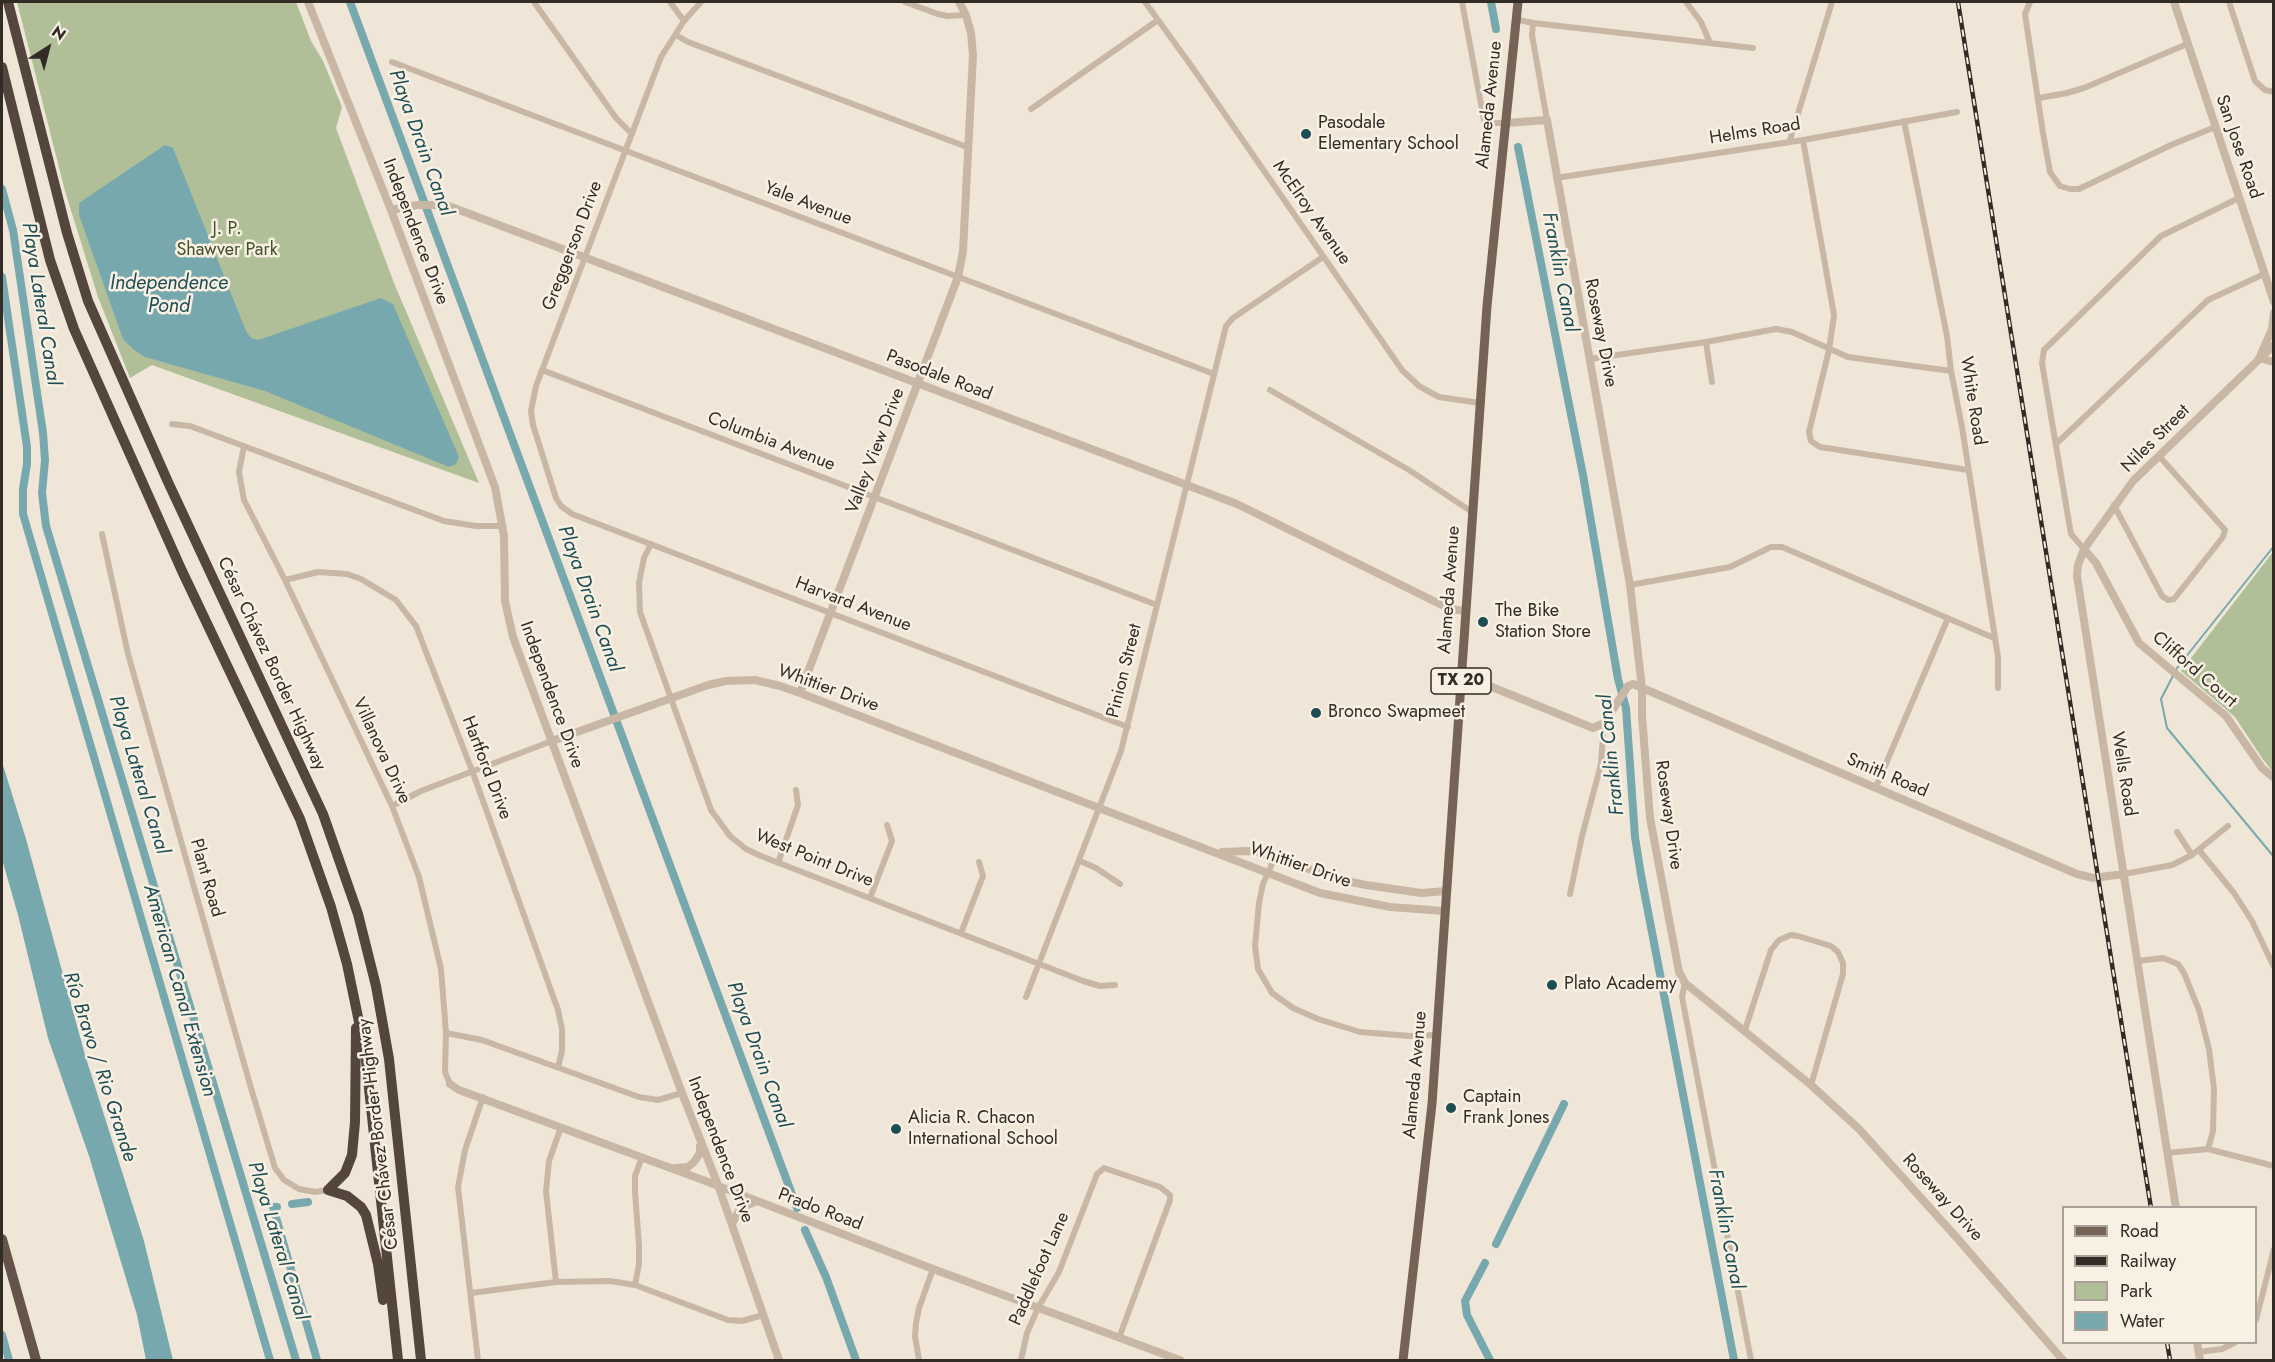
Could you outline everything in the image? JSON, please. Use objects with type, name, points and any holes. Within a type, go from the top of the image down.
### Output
[{"type":"highway","name":"César Chávez Border Highway","points":[[8,2],[66,233],[88,301],[149,439],[323,814],[355,905],[376,986],[389,1059],[421,1360]]},
{"type":"highway","name":"César Chávez Border Highway","points":[[2,67],[50,260],[74,329],[182,571],[300,819],[331,907],[352,988],[365,1051],[397,1360]]},
{"type":"highway","points":[[352,988],[356,1038],[355,1122],[352,1155],[345,1173],[328,1190],[347,1196],[361,1207],[366,1215],[397,1360]]},
{"type":"highway","points":[[2,1239],[36,1360]]},
{"type":"main road","name":"Alameda Avenue","points":[[1403,1360],[1432,1104],[1479,403],[1491,254],[1518,2]]},
{"type":"street","name":"Independence Drive","points":[[308,2],[391,210],[495,487],[503,526],[503,582],[508,619],[700,1142],[718,1185],[778,1360]]},
{"type":"street","points":[[534,2],[616,118],[632,134]]},
{"type":"street","points":[[670,2],[684,21]]},
{"type":"street","name":"Greggerson Drive","points":[[567,511],[556,498],[532,425],[533,398],[661,57],[684,21],[701,2]]},
{"type":"street","points":[[905,2],[947,16],[966,15]]},
{"type":"street","name":"Valley View Drive","points":[[800,693],[958,277],[963,251],[973,55],[971,33],[966,15],[959,2]]},
{"type":"street","name":"McElroy Avenue","points":[[1144,2],[1410,379],[1439,397],[1479,403]]},
{"type":"street","points":[[1462,2],[1484,120],[1487,123],[1547,120]]},
{"type":"street","points":[[1686,2],[1701,22],[1710,43]]},
{"type":"street","points":[[1790,140],[1832,2]]},
{"type":"street","points":[[2030,2],[2025,14],[2050,172],[2055,182],[2064,188],[2079,189],[2171,145],[2215,127]]},
{"type":"street","name":"San Jose Road","points":[[2174,2],[2274,302]]},
{"type":"street","points":[[2229,2],[2255,81],[2265,90],[2274,92]]},
{"type":"street","points":[[1515,19],[1753,48]]},
{"type":"street","points":[[1031,109],[1158,20]]},
{"type":"street","name":"Roseway Drive","points":[[1533,23],[1532,35],[1556,178],[1630,585],[1642,688],[1644,749],[1653,838],[1679,972],[1685,982],[1811,1085],[1883,1154],[2063,1360]]},
{"type":"street","points":[[676,34],[688,42],[967,147]]},
{"type":"street","points":[[2039,98],[2084,88],[2187,44]]},
{"type":"street","name":"Yale Avenue","points":[[392,62],[1214,374]]},
{"type":"street","name":"Helms Road","points":[[1556,178],[1790,140],[1803,140],[1957,112]]},
{"type":"street","name":"White Road","points":[[1904,121],[1941,303],[1998,657],[1998,688]]},
{"type":"street","points":[[1803,140],[1834,315],[1809,432],[1812,442],[1820,447],[1853,453],[1968,470]]},
{"type":"street","points":[[2084,549],[2071,534],[2042,363],[2044,350],[2161,236],[2239,198]]},
{"type":"street","name":"Pasodale Road","points":[[391,210],[435,203],[446,205],[1237,504],[1450,609],[1465,611]]},
{"type":"street","name":"Pinion Street","points":[[1026,998],[1080,861],[1128,727],[1226,326],[1233,318],[1323,257]]},
{"type":"street","points":[[2056,444],[2208,300],[2264,274]]},
{"type":"street","points":[[2274,313],[2272,328],[2259,358],[2274,362]]},
{"type":"street","points":[[1590,359],[1706,342],[1742,334],[1784,330],[1848,357],[1951,371]]},
{"type":"street","points":[[1706,342],[1712,382]]},
{"type":"street","name":"Niles Street","points":[[2084,549],[2133,481],[2274,345]]},
{"type":"street","name":"Columbia Avenue","points":[[542,370],[1157,605]]},
{"type":"street","points":[[1270,390],[1409,470],[1472,512]]},
{"type":"street","points":[[172,424],[190,426],[444,520],[476,526],[503,526]]},
{"type":"street","name":"Villanova Drive","points":[[244,446],[239,472],[244,500],[285,580],[392,806],[419,877],[441,969],[446,1033],[445,1072],[450,1084]]},
{"type":"street","points":[[2114,505],[2162,596],[2168,600],[2174,599],[2223,537],[2225,530],[2159,456]]},
{"type":"street","name":"Harvard Avenue","points":[[567,511],[1128,727]]},
{"type":"street","name":"Plant Road","points":[[102,534],[128,654],[250,1088],[275,1168],[284,1180],[299,1189],[307,1192],[328,1190]]},
{"type":"street","name":"West Point Drive","points":[[651,544],[644,558],[639,584],[640,612],[711,810],[720,824],[746,849],[1100,986],[1115,985]]},
{"type":"street","points":[[1630,585],[1730,567],[1776,546],[1786,548],[1994,638]]},
{"type":"street","name":"Clifford Court","points":[[2084,549],[2096,563],[2132,634],[2145,650],[2226,716],[2262,768],[2274,778]]},
{"type":"street","name":"Wells Road","points":[[2084,549],[2077,576],[2176,1206]]},
{"type":"street","name":"Hartford Drive","points":[[285,580],[318,572],[348,574],[373,584],[396,600],[416,626],[473,773],[558,1010],[562,1029],[562,1052],[558,1067]]},
{"type":"street","points":[[1876,788],[1947,618]]},
{"type":"street","name":"Whittier Drive","points":[[392,806],[421,791],[672,697],[708,685],[755,680],[800,693],[1320,893],[1357,902],[1445,911]]},
{"type":"street","points":[[1461,680],[1482,683],[1588,727],[1599,727],[1604,723],[1626,690],[1633,684],[1642,688]]},
{"type":"street","name":"Smith Road","points":[[1642,688],[2077,874],[2093,878],[2124,874]]},
{"type":"street","points":[[1570,894],[1601,764],[1604,723]]},
{"type":"street","points":[[778,863],[798,805],[796,790]]},
{"type":"street","points":[[870,898],[891,841],[887,825]]},
{"type":"street","points":[[2124,874],[2164,868],[2192,855],[2228,826]]},
{"type":"street","points":[[2177,832],[2192,855]]},
{"type":"street","points":[[2199,849],[2234,893],[2252,921],[2274,967]]},
{"type":"street","name":"Whittier Drive","points":[[1217,852],[1246,850],[1275,857],[1341,880],[1366,885],[1421,893],[1447,891]]},
{"type":"street","points":[[1275,857],[1263,884],[1259,903],[1256,953],[1258,969],[1272,993],[1293,1008],[1318,1019],[1360,1032],[1401,1036],[1436,1035]]},
{"type":"street","points":[[1080,861],[1096,868],[1120,884]]},
{"type":"street","points":[[961,933],[983,876],[979,862]]},
{"type":"street","points":[[1745,1030],[1771,950],[1779,940],[1798,936],[1831,946],[1838,951],[1844,963],[1843,974],[1811,1085]]},
{"type":"street","points":[[2138,961],[2163,958],[2178,964],[2199,1010],[2209,1049],[2214,1089],[2213,1131],[2208,1149]]},
{"type":"street","points":[[1685,982],[1682,996],[1751,1360]]},
{"type":"street","points":[[446,1033],[482,1040],[639,1097],[658,1100],[682,1093]]},
{"type":"street","name":"Prado Road","points":[[450,1084],[459,1090],[718,1185],[811,1223],[1180,1360]]},
{"type":"street","points":[[478,1360],[458,1187],[465,1150],[483,1097]]},
{"type":"street","points":[[556,1282],[546,1191],[549,1161],[561,1127]]},
{"type":"street","points":[[672,1168],[683,1168],[694,1162],[700,1153],[700,1142]]},
{"type":"street","points":[[2167,1154],[2208,1149],[2274,1166]]},
{"type":"street","points":[[635,1285],[639,1264],[639,1245],[634,1192],[635,1176],[642,1157]]},
{"type":"street","name":"Paddlefoot Lane","points":[[1021,1360],[1027,1333],[1038,1308],[1059,1272],[1097,1174],[1104,1168],[1160,1187],[1168,1192],[1170,1200],[1119,1338]]},
{"type":"street","points":[[732,1224],[740,1208],[757,1201]]},
{"type":"street","points":[[2257,1316],[2274,1250]]},
{"type":"street","points":[[919,1360],[915,1336],[916,1323],[933,1269]]},
{"type":"street","points":[[471,1293],[587,1280],[635,1285],[728,1320],[742,1321],[763,1316]]},
{"type":"street","points":[[2200,1356],[2232,1344]]},
{"type":"green space","name":"J. P. Shawver Park","points":[[17,2],[296,2],[311,41],[323,61],[342,107],[336,128],[394,283],[479,483],[152,365],[130,378],[98,297],[65,191]]},
{"type":"green space","points":[[2273,552],[2273,772],[2235,717],[2181,671]]},
{"type":"water","name":"Independence Pond","points":[[165,145],[173,148],[246,331],[251,338],[258,340],[381,298],[393,304],[459,457],[456,464],[449,467],[265,391],[145,357],[123,339],[79,215],[79,203]]},
{"type":"water","points":[[2,762],[26,839],[85,1055],[144,1241],[173,1360],[146,1360],[137,1315],[89,1156],[48,1038],[2,859]]},
{"type":"waterway","name":"Playa Drain Canal","points":[[350,2],[797,1208]]},
{"type":"waterway","name":"Franklin Canal","points":[[1491,2],[1496,29]]},
{"type":"waterway","name":"Franklin Canal","points":[[1518,147],[1583,475],[1618,679],[1626,708],[1635,837],[1641,875],[1734,1360]]},
{"type":"waterway","name":"Playa Lateral Canal","points":[[2,189],[13,230],[43,433],[45,460],[42,493],[46,526],[296,1360]]},
{"type":"waterway","name":"American Canal Extension","points":[[2,277],[27,447],[23,514],[270,1360]]},
{"type":"waterway","points":[[2274,546],[2177,668],[2161,699],[2167,728],[2274,857]]},
{"type":"waterway","points":[[1496,1244],[1564,1104]]},
{"type":"waterway","points":[[292,1204],[308,1202]]},
{"type":"waterway","points":[[277,1207],[273,1207],[317,1360]]},
{"type":"waterway","name":"Playa Drain Canal","points":[[805,1230],[826,1277],[856,1360]]},
{"type":"waterway","points":[[1485,1263],[1465,1301],[1467,1315],[1490,1360]]},
{"type":"waterway","points":[[2,1335],[9,1360]]},
{"type":"railway","points":[[1958,2],[2151,1206]]},
{"type":"railway","points":[[2167,1344],[2170,1360]]},
{"type":"place","name":"Pasodale Elementary School","points":[[1306,134]]},
{"type":"place","name":"The Bike Station Store","points":[[1483,622]]},
{"type":"place","name":"Bronco Swapmeet","points":[[1316,713]]},
{"type":"place","name":"Plato Academy","points":[[1552,985]]},
{"type":"place","name":"Captain Frank Jones","points":[[1451,1108]]},
{"type":"place","name":"Alicia R. Chacon International School","points":[[896,1129]]},
{"type":"water label","name":"Río Bravo / Rio Grande","points":[[99,1067]]}]
